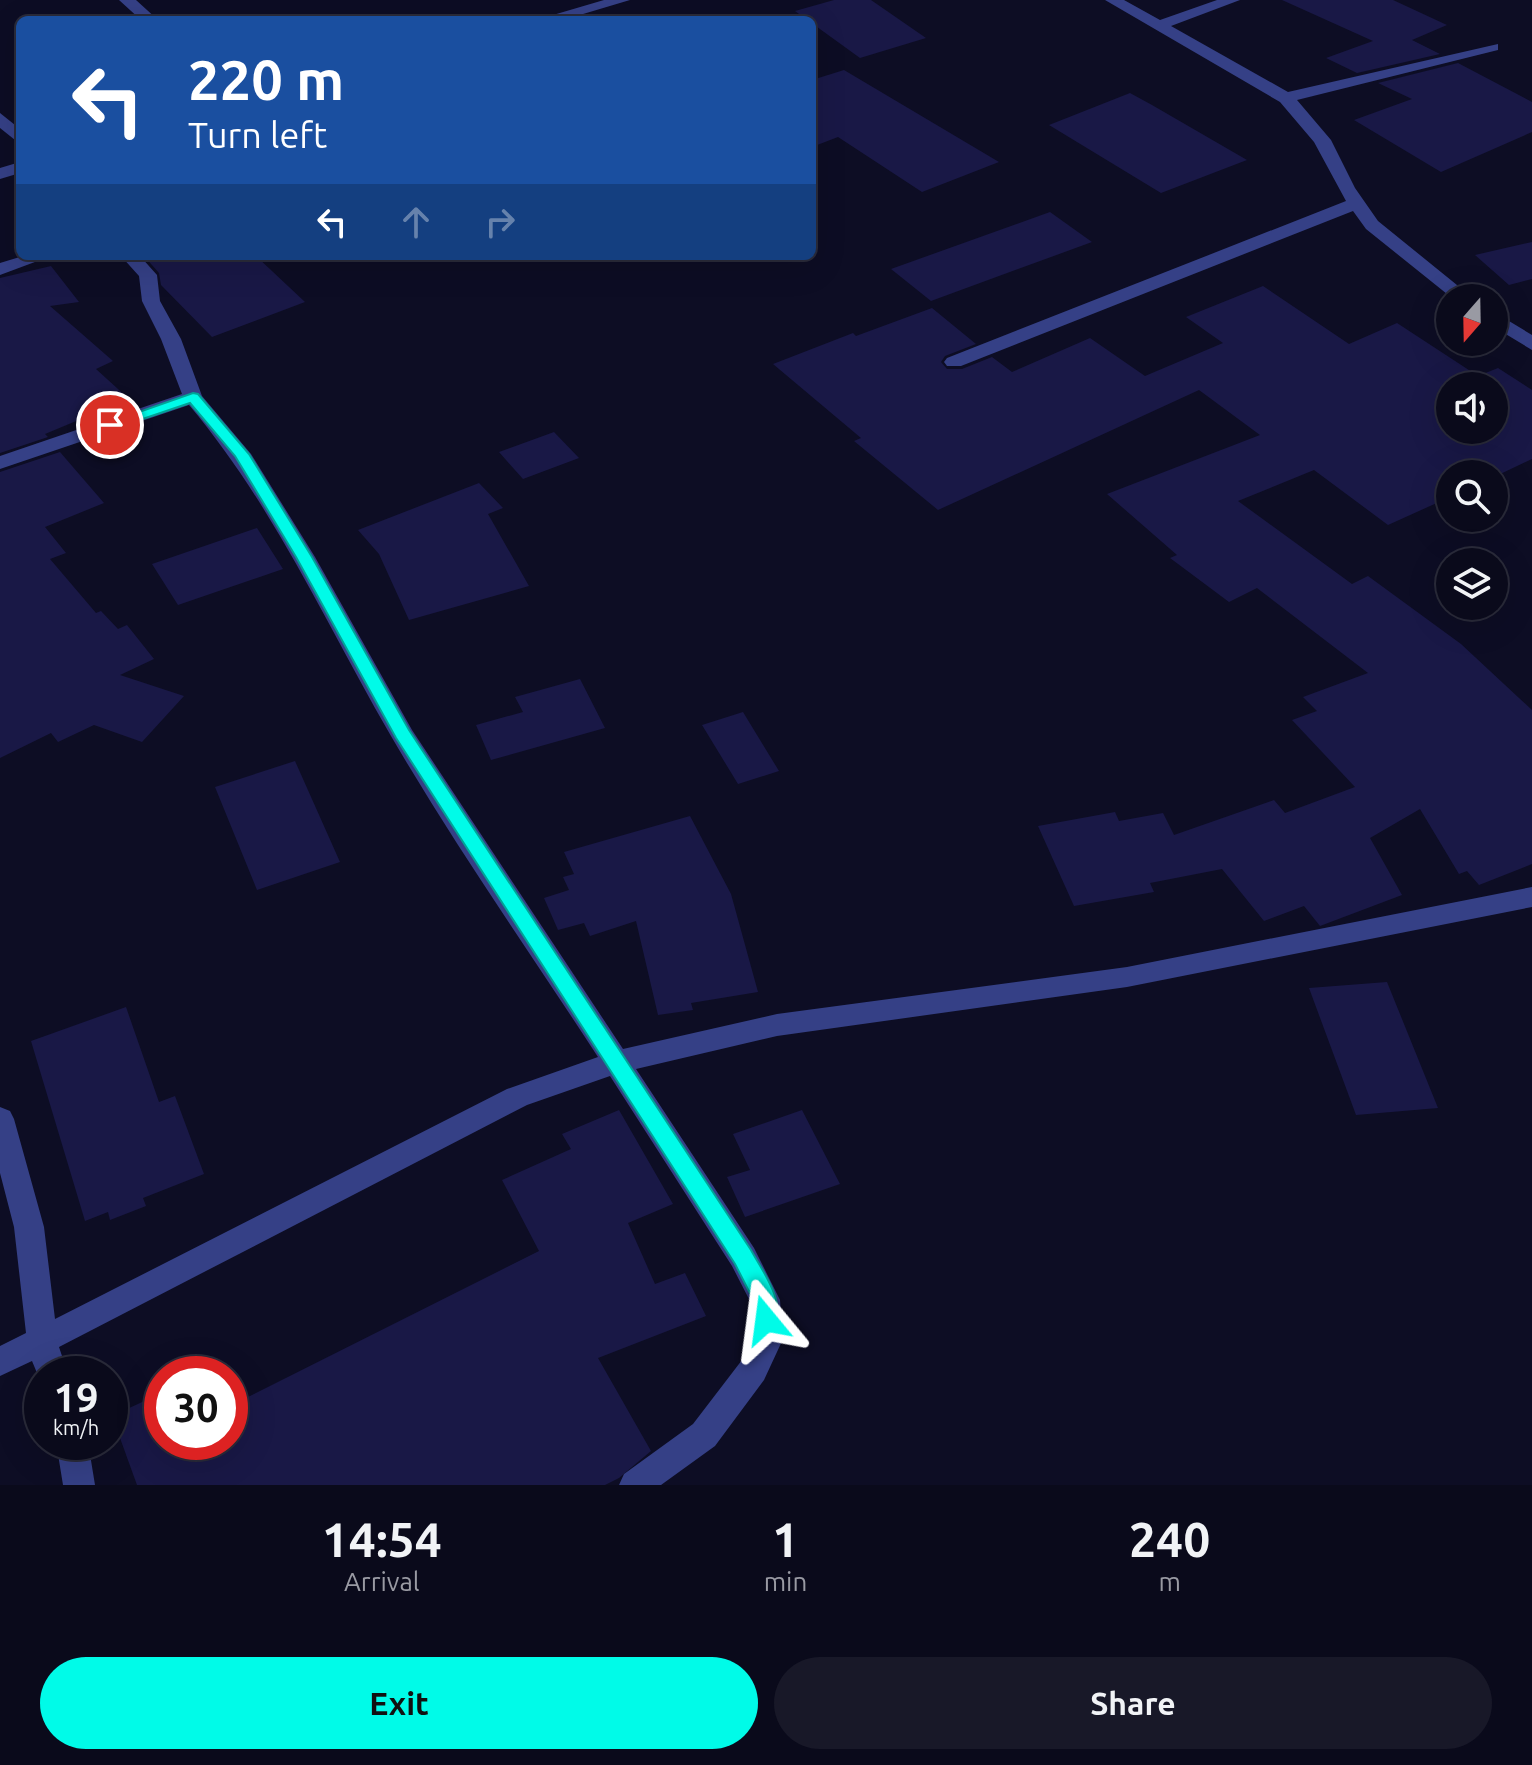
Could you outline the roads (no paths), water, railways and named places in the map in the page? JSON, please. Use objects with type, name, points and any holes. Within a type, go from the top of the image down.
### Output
[{"type":"street","points":[[127,0],[145,16]]},
{"type":"street","points":[[560,16],[622,0]]},
{"type":"street","points":[[1113,0],[1286,98],[1322,140],[1372,225],[1446,284]]},
{"type":"street","points":[[1160,25],[1232,0]]},
{"type":"street","points":[[1286,98],[1492,47]]},
{"type":"street","points":[[0,118],[16,135]]},
{"type":"street","points":[[954,362],[1357,203]]},
{"type":"street","points":[[0,269],[29,260]]},
{"type":"street","points":[[134,260],[148,275],[151,301],[171,339],[193,397],[241,454],[304,557],[402,734],[743,1257],[765,1300],[768,1339],[753,1370],[704,1435],[635,1485]]},
{"type":"street","points":[[1508,328],[1532,344]]},
{"type":"street","points":[[0,463],[193,397]]},
{"type":"street","points":[[0,1362],[176,1268],[517,1097],[617,1062],[777,1025],[1127,977],[1532,897]]},
{"type":"street","points":[[0,1119],[29,1227],[42,1342],[46,1356]]},
{"type":"street","points":[[75,1460],[79,1485]]}]
